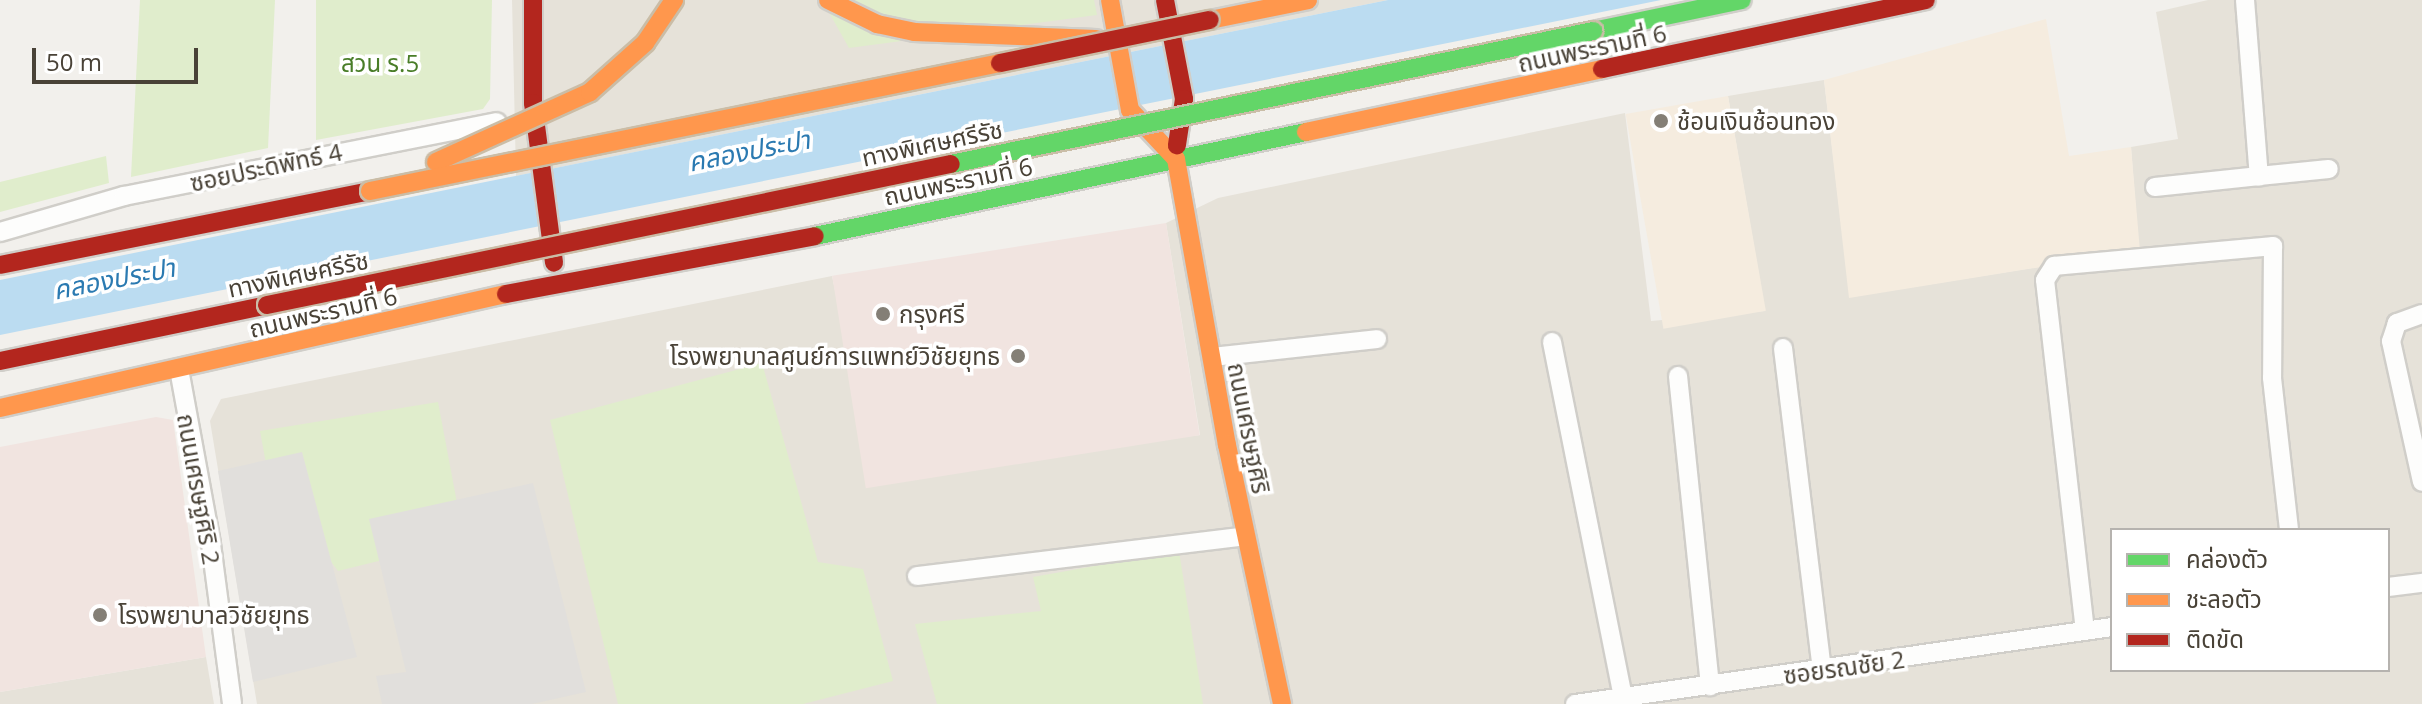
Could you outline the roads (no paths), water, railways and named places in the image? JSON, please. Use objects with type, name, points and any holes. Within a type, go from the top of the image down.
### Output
[{"type":"main road","points":[[533,0],[534,115],[557,283]]},
{"type":"main road","points":[[370,191],[590,92],[645,43],[674,0]]},
{"type":"main road","points":[[828,0],[877,24],[914,32],[1110,35]]},
{"type":"main road","points":[[1109,0],[1110,35],[1130,110],[1176,159]]},
{"type":"main road","points":[[0,265],[370,191],[1110,35],[1308,0]]},
{"type":"main road","name":"ทางพิเศษศรีรัช","points":[[1593,31],[1685,0]]},
{"type":"main road","name":"ทางพิเศษศรีรัช","points":[[0,361],[1742,0]]},
{"type":"main road","name":"ถนนพระรามที่ 6","points":[[0,408],[557,283],[820,235],[1926,0]]},
{"type":"main road","points":[[1166,7],[1184,99],[1176,159]]},
{"type":"main road","name":"ถนนเศรษฐศิริ","points":[[1176,159],[1246,536],[1282,704]]},
{"type":"street","points":[[2245,0],[2259,176]]},
{"type":"street","name":"ซอยประดิพัทธ์ 4","points":[[0,232],[124,196],[534,115]]},
{"type":"street","points":[[2155,187],[2329,169]]},
{"type":"street","points":[[2085,631],[2045,280],[2054,266],[2273,246],[2272,378],[2289,528]]},
{"type":"street","points":[[2422,314],[2397,323],[2391,341],[2422,482]]},
{"type":"street","points":[[1212,357],[1377,339]]},
{"type":"street","points":[[1552,342],[1623,697]]},
{"type":"street","points":[[1783,348],[1822,670]]},
{"type":"street","name":"ถนนเศรษฐศิริ 2","points":[[179,369],[211,544],[232,704]]},
{"type":"street","points":[[1678,376],[1710,686]]},
{"type":"street","points":[[917,576],[1246,536]]},
{"type":"street","points":[[2390,587],[2422,583]]},
{"type":"street","name":"ซอยรณชัย 2","points":[[1575,704],[2110,627]]},
{"type":"water","name":"คลองประปา","points":[[1388,0],[1661,0],[0,335],[0,280]]},
{"type":"place","name":"ช้อนเงินช้อนทอง","points":[[1661,121]]},
{"type":"place","name":"กรุงศรี","points":[[883,314]]},
{"type":"place","name":"โรงพยาบาลศูนย์การแพทย์วิชัยยุทธ","points":[[1018,356]]},
{"type":"place","name":"โรงพยาบาลวิชัยยุทธ","points":[[100,615]]},
{"type":"park label","name":"สวน ร.5","points":[[380,63]]}]
